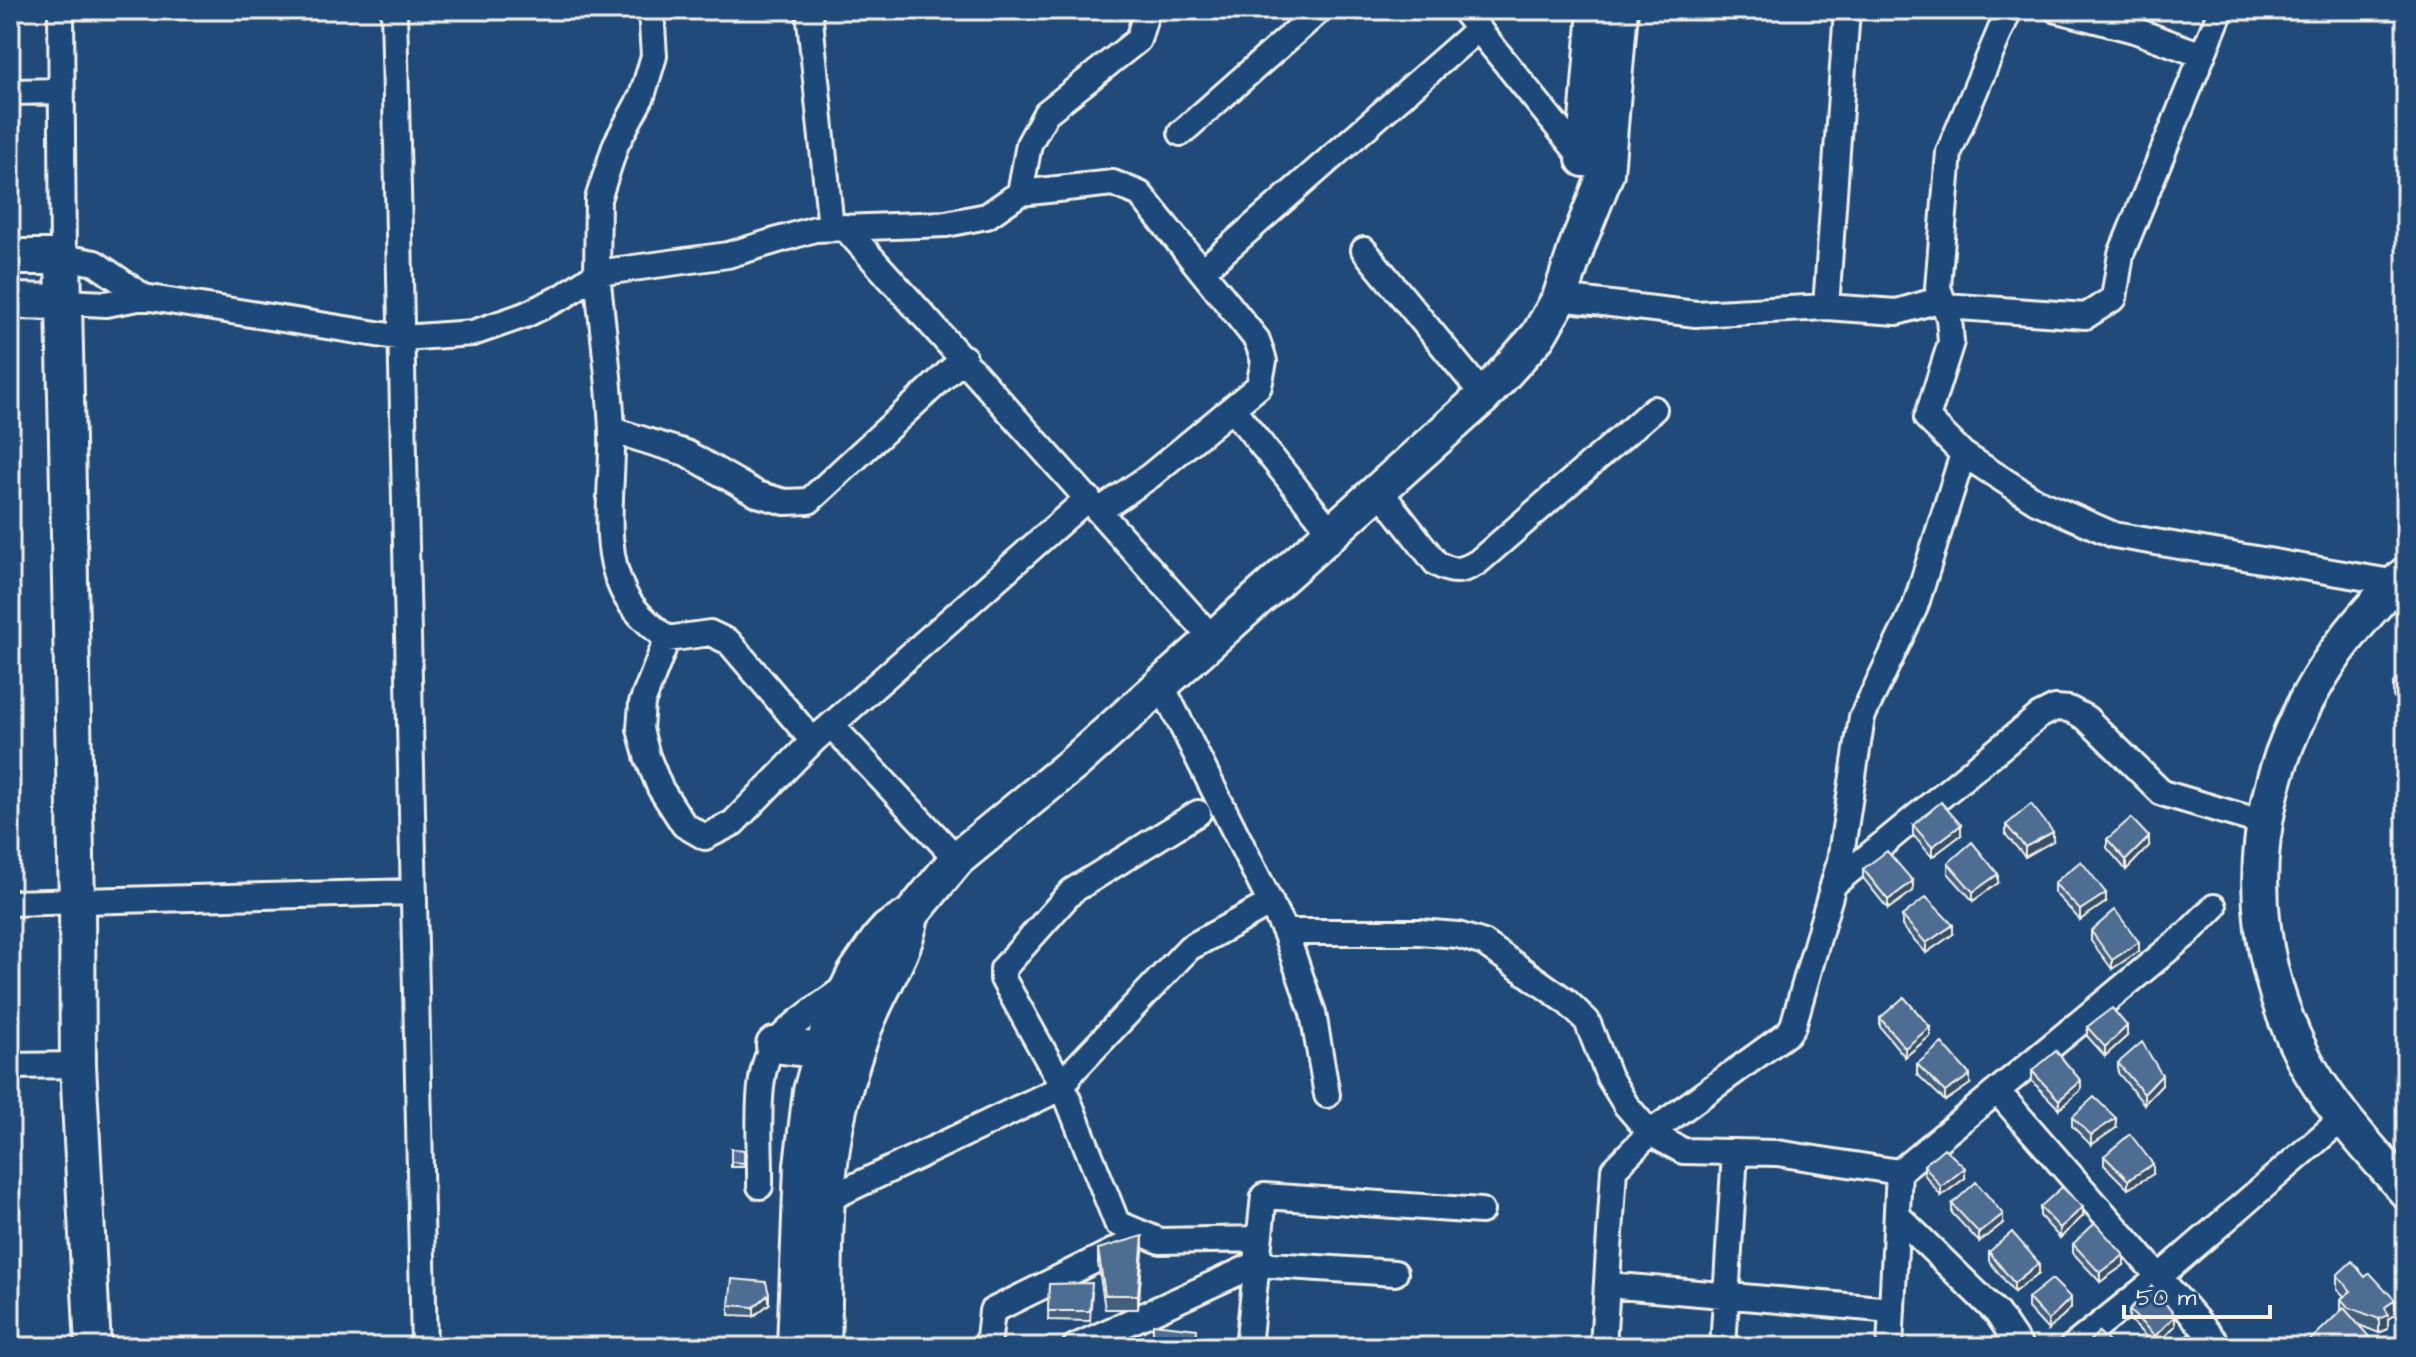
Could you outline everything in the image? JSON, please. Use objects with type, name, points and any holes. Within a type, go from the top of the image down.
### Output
[{"type":"street","points":[[61,10],[78,1065],[93,1347]]},
{"type":"street","points":[[394,10],[424,1347]]},
{"type":"street","points":[[651,10],[654,56],[642,96],[616,144],[598,199],[597,273],[612,430],[611,543],[625,595],[641,616],[667,639],[710,633],[729,642],[957,859]]},
{"type":"street","points":[[809,10],[838,227],[964,358],[1213,639]]},
{"type":"street","points":[[1020,193],[1029,144],[1046,113],[1138,40],[1147,10]]},
{"type":"street","points":[[1181,133],[1320,10]]},
{"type":"street","points":[[1463,10],[1584,160]]},
{"type":"street","points":[[1578,243],[1596,10]]},
{"type":"street","points":[[801,1346],[828,1199],[835,1131],[836,1060],[829,1026],[849,984],[879,939],[888,929],[911,915],[957,859],[1074,763],[1332,533],[1484,396],[1538,336],[1560,298],[1606,173],[1620,10]]},
{"type":"street","points":[[1826,307],[1847,10]]},
{"type":"street","points":[[2009,10],[1949,152],[1938,288],[1949,318],[1951,342],[1927,418],[1963,454],[2036,501],[2114,535],[2401,578]]},
{"type":"street","points":[[2057,10],[2134,30],[2202,55]]},
{"type":"street","points":[[1560,298],[1696,314],[1826,307],[1897,312],[1943,302],[2086,316],[2114,298],[2121,254],[2221,10]]},
{"type":"street","points":[[1202,271],[1478,29]]},
{"type":"street","points":[[10,92],[62,91]]},
{"type":"street","points":[[10,301],[106,304],[144,297],[402,338],[473,333],[525,315],[564,296],[597,273],[728,255],[815,229],[946,224],[987,216],[1020,193],[1113,183],[1140,194],[1257,340],[1264,361],[1259,386],[1150,476],[1094,504],[822,733],[733,823],[705,837],[684,825],[660,788],[640,729],[642,703],[667,639]]},
{"type":"street","points":[[1364,250],[1484,396]]},
{"type":"street","points":[[10,257],[63,257],[95,263],[144,297]]},
{"type":"street","points":[[612,430],[686,453],[757,494],[785,502],[809,501],[964,358]]},
{"type":"street","points":[[1232,408],[1332,533]]},
{"type":"street","points":[[1379,490],[1436,563],[1448,571],[1464,571],[1654,409]]},
{"type":"street","points":[[1603,1347],[1614,1169],[1650,1133],[1788,1033],[1793,1026],[1840,861],[1862,717],[1915,607],[1963,454]]},
{"type":"street","points":[[2401,578],[2337,650],[2292,728],[2276,769],[2260,858],[2261,904],[2268,962],[2277,995],[2305,1060],[2343,1118],[2406,1191]]},
{"type":"street","points":[[1161,684],[1285,932],[1313,1013],[1327,1095]]},
{"type":"street","points":[[1834,884],[2039,716],[2055,708],[2069,709],[2086,718],[2162,793],[2264,823]]},
{"type":"street","points":[[1198,813],[1072,891],[1003,969],[1003,979],[1063,1087],[1117,1223],[1160,1241],[1395,1273]]},
{"type":"street","points":[[10,903],[414,892]]},
{"type":"street","points":[[828,1199],[1063,1087],[1071,1073],[1189,948],[1271,903]]},
{"type":"street","points":[[1285,932],[1419,932],[1458,935],[1484,943],[1566,1001],[1587,1021],[1609,1077],[1626,1105],[1650,1133],[1683,1151],[1777,1153],[1899,1172],[2187,934],[2214,907]]},
{"type":"street","points":[[801,1346],[802,1165],[811,1091],[870,1013],[901,952],[911,915]]},
{"type":"street","points":[[760,1186],[761,1081],[765,1062],[774,1045],[849,984]]},
{"type":"street","points":[[774,1045],[806,1049],[836,1060]]},
{"type":"street","points":[[10,1066],[78,1065]]},
{"type":"street","points":[[1997,1091],[2220,1347]]},
{"type":"street","points":[[2072,1347],[2158,1278],[2343,1118]]},
{"type":"street","points":[[1723,1347],[1735,1152]]},
{"type":"street","points":[[1890,1347],[1899,1172]]},
{"type":"street","points":[[1248,1347],[1264,1196],[1481,1211]]},
{"type":"street","points":[[1899,1217],[1997,1313],[2020,1347]]},
{"type":"street","points":[[988,1347],[992,1311],[1147,1235]]},
{"type":"street","points":[[1075,1347],[1258,1252]]},
{"type":"street","points":[[1608,1285],[1892,1310]]},
{"type":"building","points":[[2406,673],[2406,700],[2393,683]]},
{"type":"building","points":[[1941,802],[1961,825],[1932,847],[1913,825]]},
{"type":"building","points":[[2031,804],[2053,832],[2025,847],[2006,825]]},
{"type":"building","points":[[2131,818],[2149,837],[2126,860],[2107,839]]},
{"type":"building","points":[[1972,842],[1998,874],[1973,892],[1948,863]]},
{"type":"building","points":[[1887,851],[1913,881],[1888,900],[1863,869]]},
{"type":"building","points":[[2081,861],[2106,893],[2080,910],[2054,883]]},
{"type":"building","points":[[1926,897],[1953,925],[1926,943],[1902,916]]},
{"type":"building","points":[[2115,910],[2139,942],[2112,960],[2091,931]]},
{"type":"building","points":[[1904,997],[1930,1027],[1905,1048],[1880,1018]]},
{"type":"building","points":[[2112,1008],[2127,1026],[2105,1047],[2087,1027]]},
{"type":"building","points":[[2142,1042],[2162,1075],[2144,1094],[2118,1063]]},
{"type":"building","points":[[1942,1043],[1970,1075],[1945,1092],[1917,1064]]},
{"type":"building","points":[[2056,1051],[2081,1081],[2059,1100],[2032,1071]]},
{"type":"building","points":[[2094,1097],[2116,1118],[2091,1135],[2072,1117]]},
{"type":"building","points":[[2130,1134],[2153,1164],[2128,1180],[2104,1156]]},
{"type":"building","points":[[1944,1148],[1965,1168],[1941,1187],[1924,1165]]},
{"type":"building","points":[[731,1149],[744,1150],[744,1163],[731,1162]]},
{"type":"building","points":[[1976,1182],[2003,1214],[1979,1233],[1952,1204]]},
{"type":"building","points":[[2062,1187],[2083,1207],[2060,1228],[2040,1207]]},
{"type":"building","points":[[2095,1223],[2124,1255],[2100,1273],[2073,1244]]},
{"type":"building","points":[[2012,1232],[2039,1263],[2014,1283],[1989,1252]]},
{"type":"building","points":[[1143,1236],[1138,1295],[1105,1295],[1098,1249]]},
{"type":"building","points":[[2352,1261],[2365,1277],[2370,1273],[2395,1300],[2385,1307],[2388,1315],[2379,1319],[2348,1307],[2341,1299],[2351,1291],[2337,1275]]},
{"type":"building","points":[[732,1279],[766,1282],[769,1294],[754,1307],[729,1305]]},
{"type":"building","points":[[2052,1279],[2071,1298],[2048,1320],[2028,1298]]},
{"type":"building","points":[[1092,1283],[1090,1311],[1048,1311],[1049,1284]]},
{"type":"building","points":[[2152,1286],[2175,1316],[2155,1336],[2129,1310]]},
{"type":"building","points":[[2344,1308],[2378,1347],[2303,1347]]},
{"type":"building","points":[[1153,1324],[1197,1329],[1196,1347],[1153,1347]]},
{"type":"building","points":[[2099,1332],[2114,1347],[2083,1347]]},
{"type":"building","points":[[2190,1333],[2202,1347],[2174,1347]]}]
